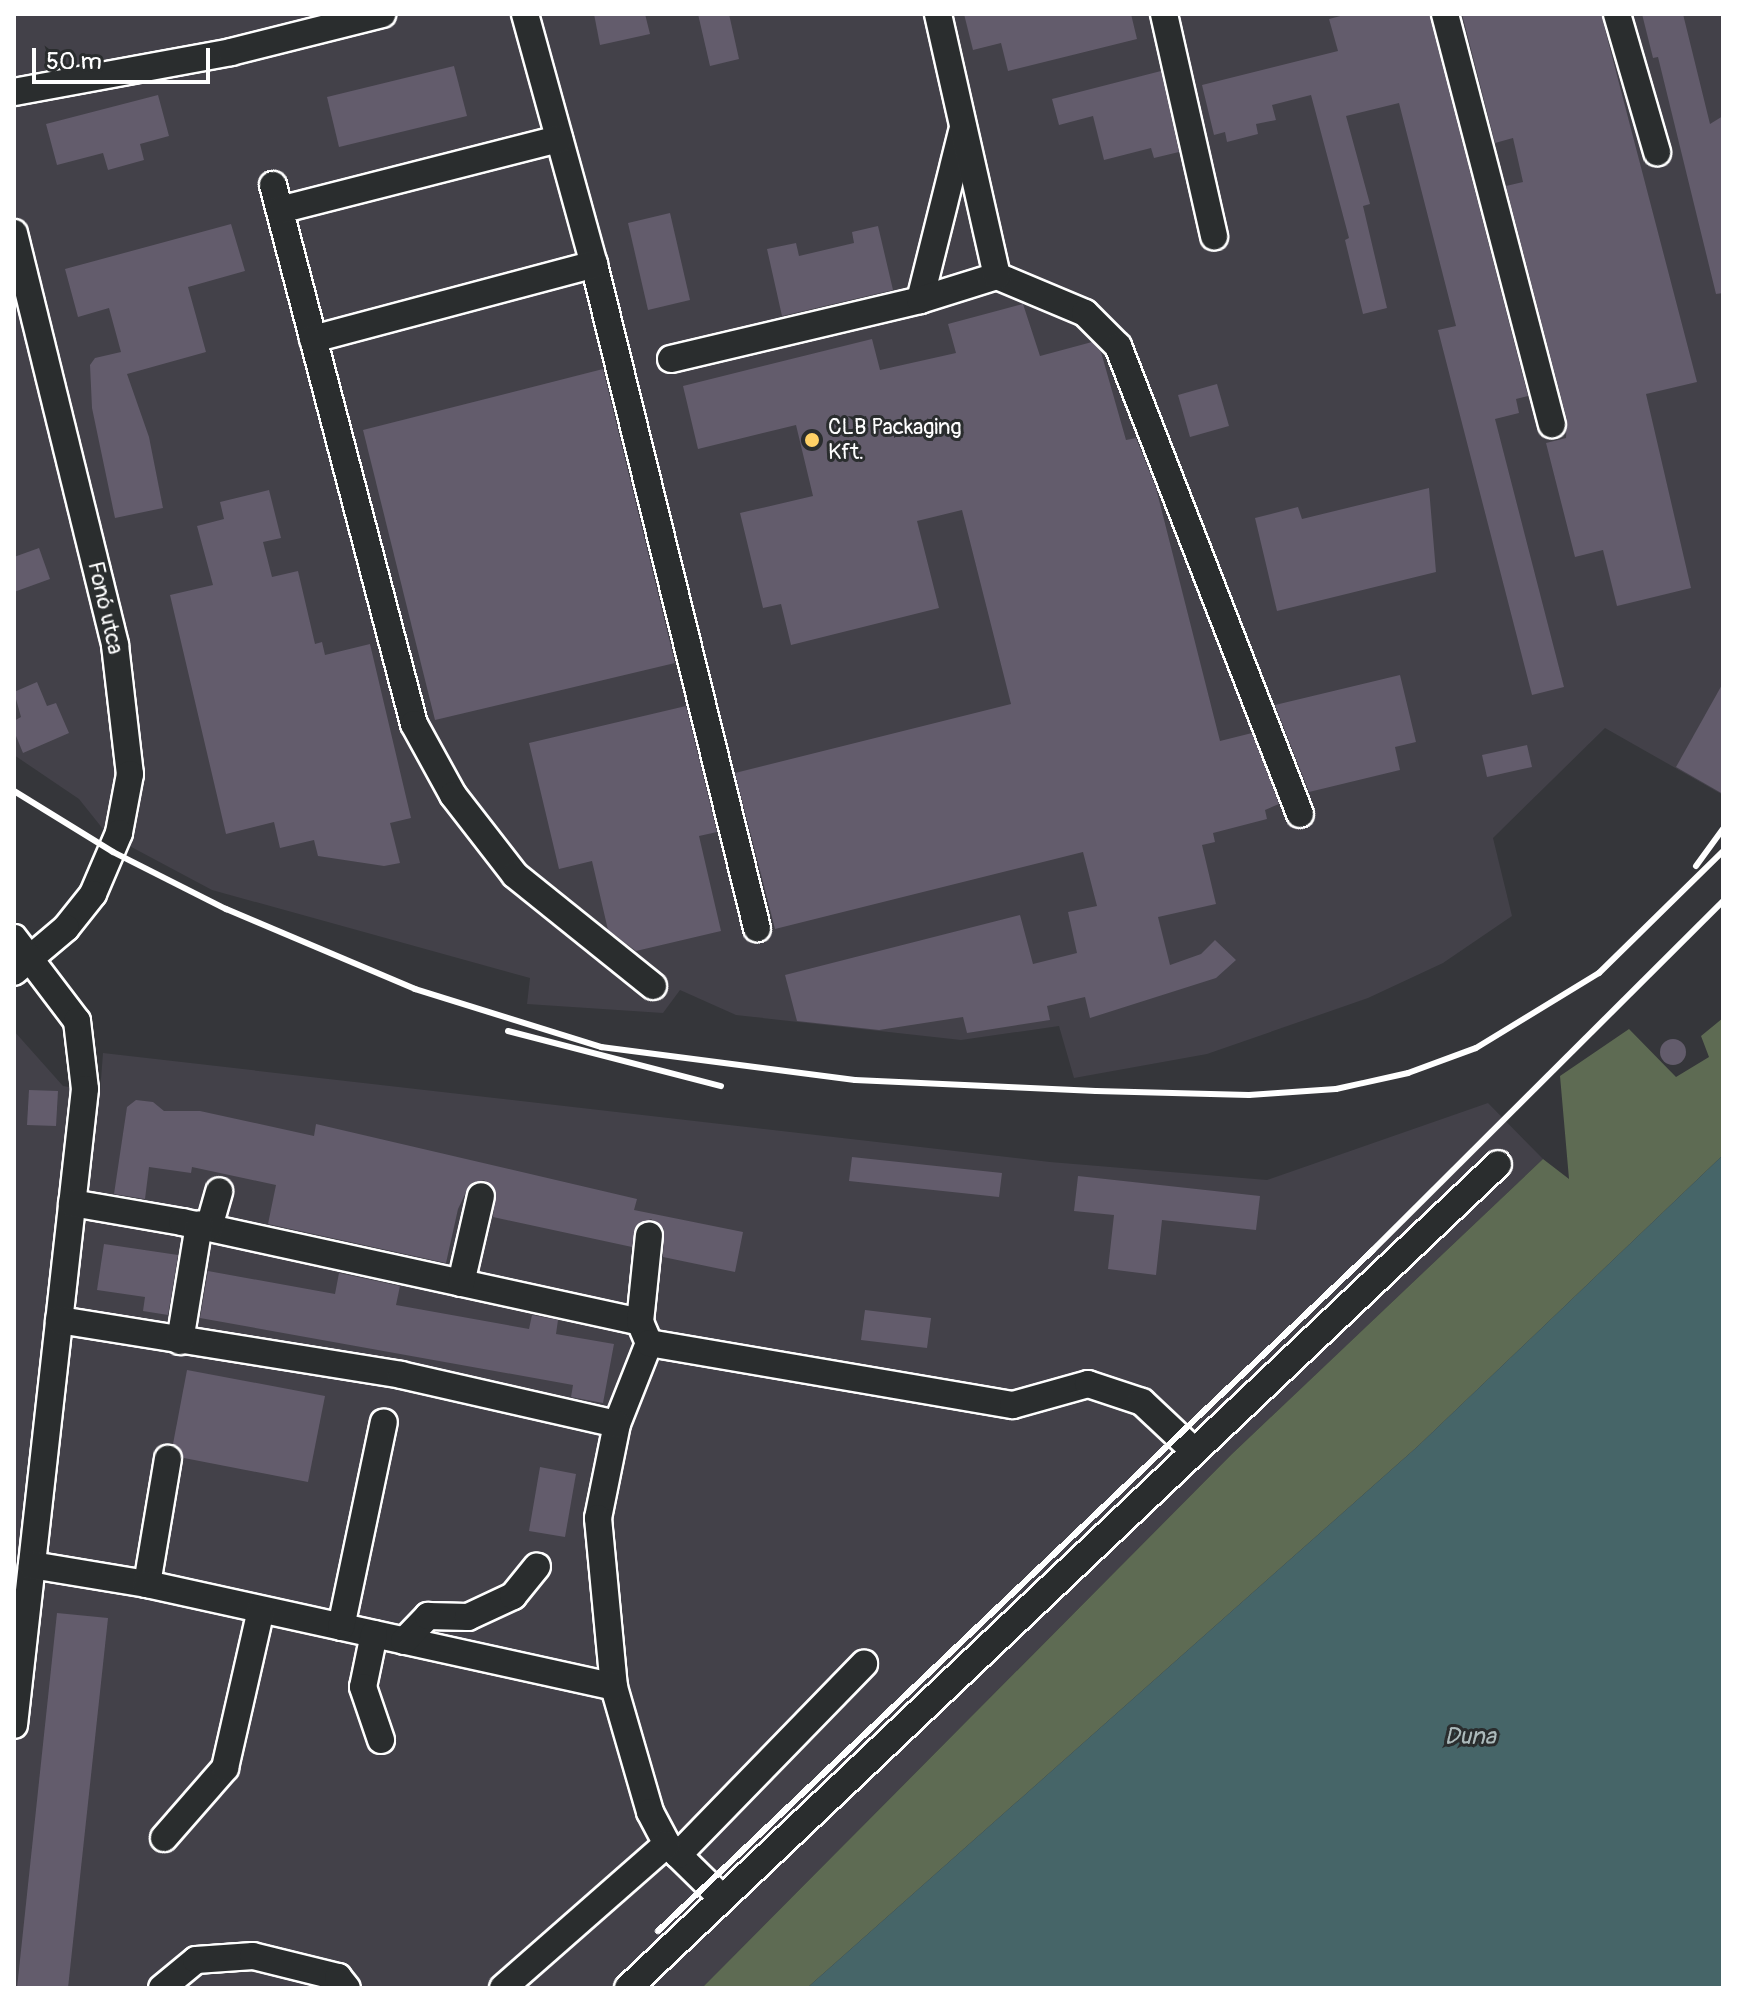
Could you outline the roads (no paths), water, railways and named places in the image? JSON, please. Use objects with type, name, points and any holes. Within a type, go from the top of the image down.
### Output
[{"type":"street","points":[[14,92],[231,52],[382,14]]},
{"type":"street","points":[[525,14],[594,264],[757,928]]},
{"type":"street","points":[[938,14],[997,276]]},
{"type":"street","points":[[1164,14],[1214,236]]},
{"type":"street","points":[[1445,14],[1552,424]]},
{"type":"street","points":[[1617,14],[1657,152]]},
{"type":"street","points":[[920,300],[963,125]]},
{"type":"street","points":[[559,139],[276,198],[414,724],[453,795],[515,875],[653,986]]},
{"type":"street","name":"Fonó utca","points":[[14,233],[117,656],[130,774],[119,833],[93,894],[66,928],[19,956]]},
{"type":"street","points":[[313,339],[594,264]]},
{"type":"street","points":[[671,359],[920,300],[997,276],[1085,313],[1118,346],[1300,814]]},
{"type":"street","points":[[14,1725],[85,1089],[82,1038],[77,1021],[19,956]]},
{"type":"street","points":[[628,1988],[1192,1449],[1498,1164]]},
{"type":"street","points":[[180,1341],[204,1226],[219,1191]]},
{"type":"street","points":[[461,1283],[481,1196]]},
{"type":"street","points":[[72,1203],[204,1226],[461,1283],[644,1332],[1013,1405],[1088,1384],[1142,1402],[1192,1449]]},
{"type":"street","points":[[649,1235],[644,1332],[617,1424],[598,1518],[614,1687],[650,1812],[672,1849],[721,1897]]},
{"type":"street","points":[[59,1320],[401,1375],[617,1424]]},
{"type":"street","points":[[341,1627],[384,1422]]},
{"type":"street","points":[[147,1584],[168,1459]]},
{"type":"street","points":[[32,1565],[147,1584],[614,1687]]},
{"type":"street","points":[[404,1641],[428,1616],[468,1617],[513,1596],[537,1566]]},
{"type":"street","points":[[164,1838],[225,1768],[261,1610]]},
{"type":"street","points":[[374,1634],[363,1687],[381,1740]]},
{"type":"street","points":[[503,1988],[672,1849],[864,1664]]},
{"type":"street","points":[[162,1988],[196,1960],[253,1956],[338,1977],[347,1988]]},
{"type":"street","points":[[529,1988],[536,1959]]},
{"type":"water","name":"Duna","points":[[1723,1155],[1723,1988],[807,1988],[1417,1447]]},
{"type":"railway","points":[[14,791],[113,852],[226,909],[415,989],[601,1047],[855,1080],[1096,1091],[1249,1095],[1336,1089],[1408,1073],[1476,1048],[1599,973],[1723,851]]},
{"type":"railway","points":[[1696,866],[1723,829]]},
{"type":"railway","points":[[658,1931],[1373,1250],[1723,901]]},
{"type":"railway","points":[[508,1031],[721,1086]]},
{"type":"place","name":"CLB Packaging Kft.","points":[[812,440]]}]
